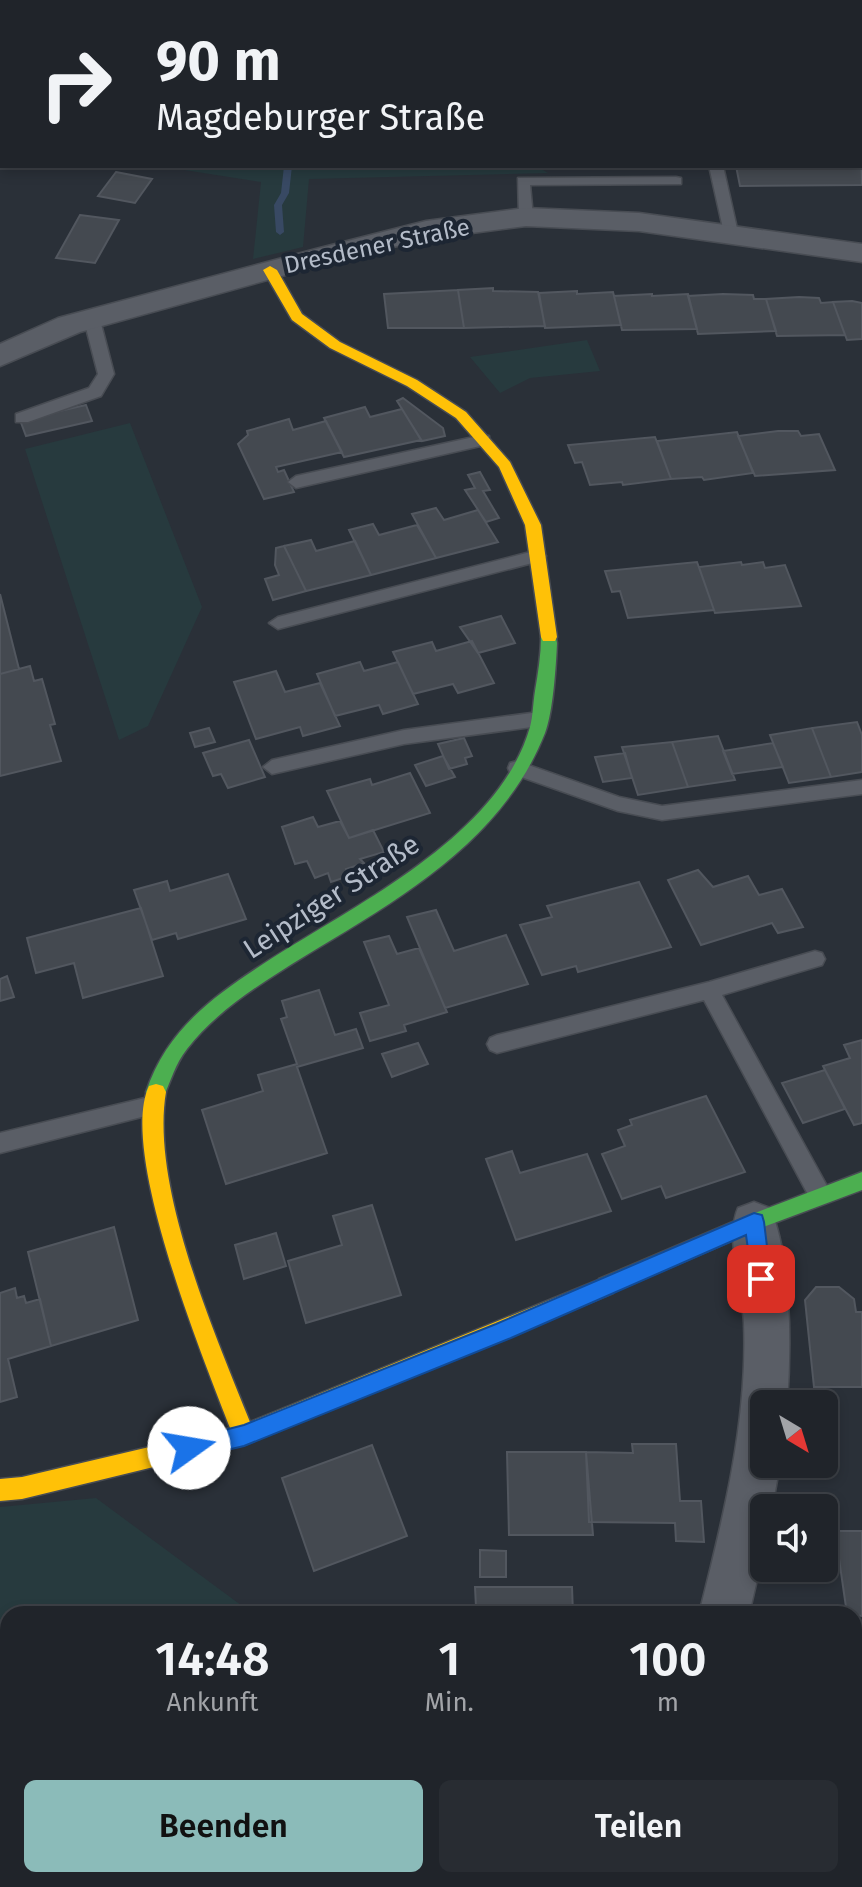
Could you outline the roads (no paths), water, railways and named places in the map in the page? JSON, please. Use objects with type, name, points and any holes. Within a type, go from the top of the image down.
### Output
[{"type":"street","name":"Dresdener Straße","points":[[0,356],[69,325],[270,270],[426,230],[526,217],[596,218],[731,233],[862,253]]},
{"type":"street","name":"Leipziger Straße","points":[[244,1435],[184,1278],[162,1194],[151,1114],[159,1080],[175,1049],[213,1008],[259,975],[415,880],[463,841],[504,793],[537,732],[550,641],[533,525],[505,465],[461,415],[412,383],[335,345],[297,317],[270,270]]},
{"type":"street","points":[[0,1490],[22,1488],[244,1435],[503,1331],[754,1222],[862,1181]]},
{"type":"street","points":[[726,1606],[745,1533],[760,1436],[767,1335],[754,1222]]},
{"type":"lane","points":[[716,168],[731,233]]},
{"type":"lane","points":[[526,217],[523,181],[676,181]]},
{"type":"lane","points":[[22,418],[95,392],[106,374],[92,320]]},
{"type":"lane","points":[[296,482],[483,440]]},
{"type":"lane","points":[[278,623],[538,556]]},
{"type":"lane","points":[[272,767],[353,745],[420,733],[539,719]]},
{"type":"lane","points":[[517,768],[618,804],[662,813],[862,787]]},
{"type":"lane","points":[[497,1044],[709,990],[815,959]]},
{"type":"lane","points":[[709,990],[820,1195]]},
{"type":"lane","points":[[0,1143],[153,1105]]},
{"type":"waterway","points":[[280,232],[278,205],[285,193],[288,168]]}]
